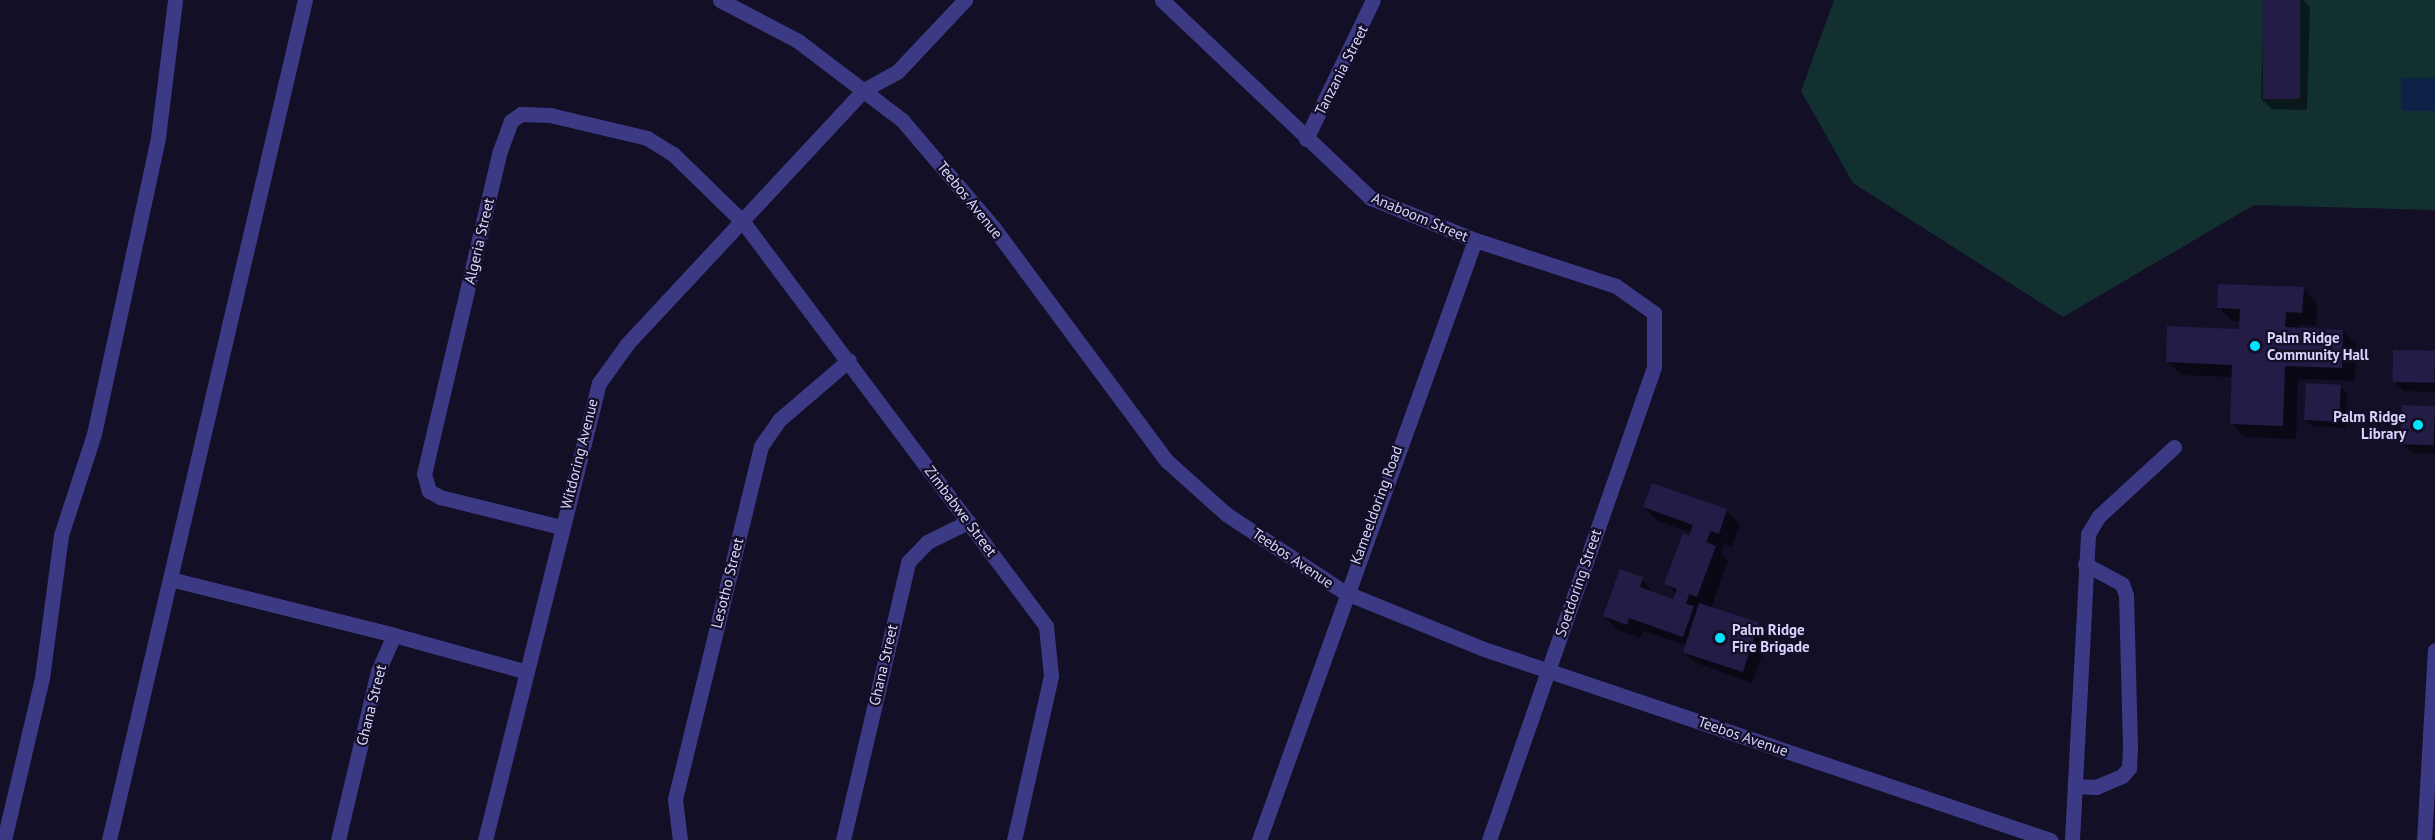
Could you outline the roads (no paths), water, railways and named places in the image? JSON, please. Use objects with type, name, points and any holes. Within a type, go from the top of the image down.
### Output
[{"type":"street","points":[[4,840],[42,678],[61,535],[94,434],[158,137],[175,0]]},
{"type":"street","points":[[109,840],[305,0]]},
{"type":"street","name":"Teebos Avenue","points":[[720,0],[798,41],[902,120],[993,227],[1167,461],[1226,514],[1344,592],[1547,670],[2050,840]]},
{"type":"street","name":"Witdoring Avenue","points":[[485,840],[561,527],[599,383],[627,344],[864,90],[898,70],[965,0]]},
{"type":"street","name":"Anaboom Street","points":[[1162,0],[1179,6],[1306,138],[1371,198],[1474,240],[1632,293],[1647,304],[1658,326]]},
{"type":"street","name":"Tanzania Street","points":[[1306,138],[1373,0]]},
{"type":"street","name":"Algeria Street","points":[[561,527],[440,497],[425,483],[511,121],[521,114],[550,115],[647,138],[673,154],[743,222]]},
{"type":"street","name":"Zimbabwe Street","points":[[743,222],[849,360],[1046,626],[1052,647],[1052,676],[1014,840]]},
{"type":"street","name":"Kameeldoring Road","points":[[1259,840],[1344,592],[1474,240]]},
{"type":"street","name":"Soetdoring Street","points":[[1489,840],[1654,367],[1658,326]]},
{"type":"street","name":"Lesotho Street","points":[[680,840],[675,799],[761,446],[779,420],[849,360]]},
{"type":"street","points":[[2072,840],[2085,564],[2093,525],[2174,447]]},
{"type":"street","name":"Ghana Street","points":[[843,840],[908,562],[927,542],[968,522]]},
{"type":"street","points":[[2075,786],[2096,787],[2122,776],[2129,768],[2130,747],[2126,595],[2122,584],[2085,564]]},
{"type":"street","points":[[170,579],[394,635],[527,672]]},
{"type":"street","name":"Ghana Street","points":[[338,840],[378,671],[394,635]]},
{"type":"street","points":[[2424,840],[2435,650]]},
{"type":"water","points":[[2401,78],[2435,78],[2435,111],[2401,111]]},
{"type":"place","name":"Palm Ridge Community Hall","points":[[2255,346]]},
{"type":"place","name":"Palm Ridge Library","points":[[2418,425]]},
{"type":"place","name":"Palm Ridge Fire Brigade","points":[[1720,638]]}]
